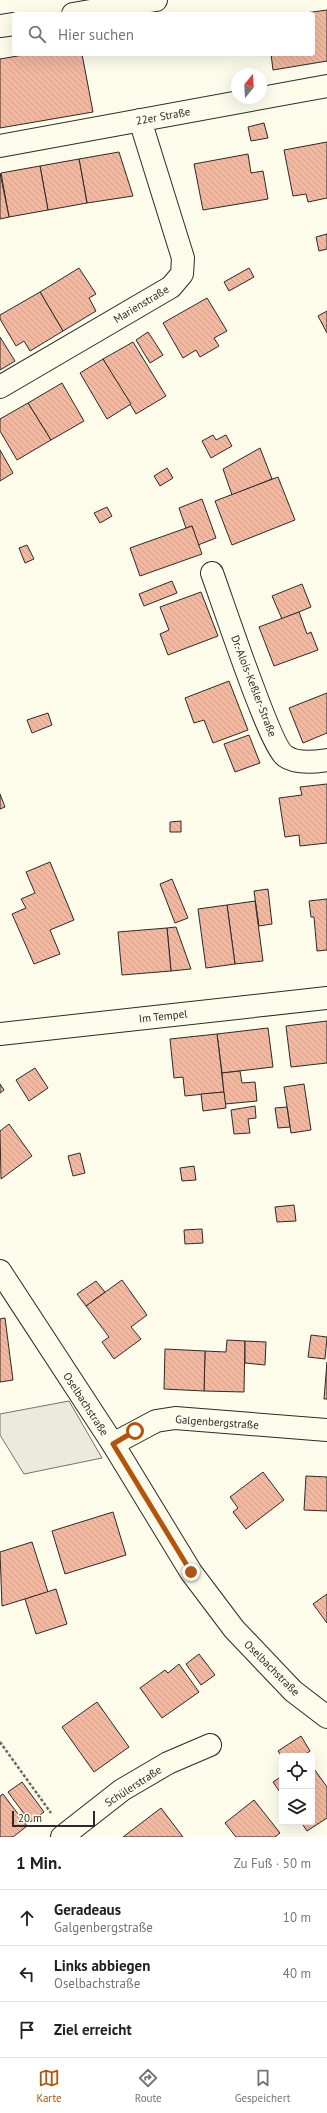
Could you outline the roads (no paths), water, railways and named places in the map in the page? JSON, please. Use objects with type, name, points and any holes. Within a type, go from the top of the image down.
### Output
[{"type":"street","points":[[85,12],[156,0]]},
{"type":"street","points":[[0,26],[12,24]]},
{"type":"street","name":"22er Straße","points":[[0,146],[327,86]]},
{"type":"street","name":"Marienstraße","points":[[0,387],[171,287],[182,274],[183,258],[140,120]]},
{"type":"street","name":"Dr.-Alois-Keßler-Straße","points":[[212,573],[262,711],[277,745],[285,756],[298,760],[327,760]]},
{"type":"street","name":"Im Tempel","points":[[0,1034],[327,998]]},
{"type":"street","name":"Oselbachstraße","points":[[2,1277],[113,1444],[191,1572],[234,1629],[293,1691],[327,1717]]},
{"type":"street","name":"Galgenbergstraße","points":[[113,1444],[156,1421],[175,1418],[327,1430]]},
{"type":"street","name":"Schülerstraße","points":[[64,1836],[122,1790],[168,1762],[210,1745]]}]
